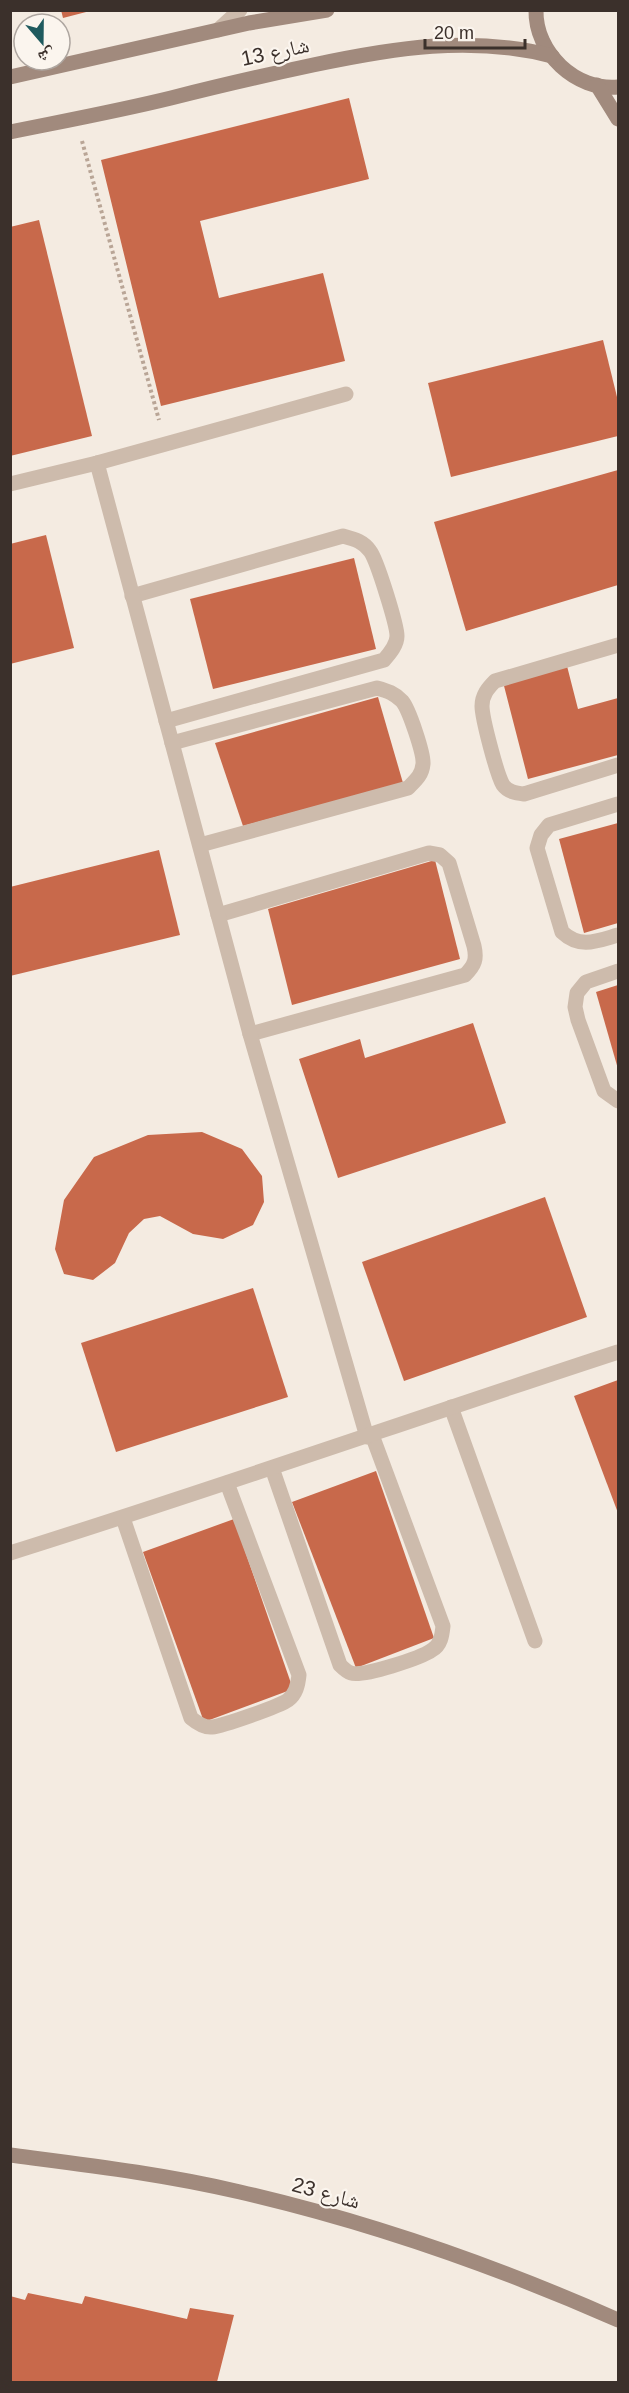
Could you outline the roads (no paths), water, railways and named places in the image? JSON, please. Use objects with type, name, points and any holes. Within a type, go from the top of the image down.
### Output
[{"type":"street","points":[[218,30],[240,10]]},
{"type":"street","name":"شارع 13","points":[[10,78],[249,23],[327,10]]},
{"type":"street","points":[[536,10],[538,30],[552,56],[565,69],[580,79],[597,85],[618,87]]},
{"type":"street","name":"شارع 13","points":[[10,132],[353,56],[404,48],[465,44],[497,45],[552,56]]},
{"type":"street","points":[[597,85],[618,120]]},
{"type":"street","points":[[10,484],[97,463],[346,394]]},
{"type":"street","points":[[97,463],[250,1034],[369,1436],[443,1626],[441,1639],[434,1650],[362,1675],[350,1673],[340,1665],[272,1468]]},
{"type":"street","points":[[132,596],[343,536],[359,540],[371,552],[394,622],[397,636],[393,649],[384,660],[166,721]]},
{"type":"street","points":[[618,645],[495,681],[485,691],[482,704],[499,774],[503,785],[513,793],[524,794],[536,791],[618,765]]},
{"type":"street","points":[[172,743],[377,688],[393,692],[404,703],[424,762],[419,777],[408,788],[200,845]]},
{"type":"street","points":[[618,804],[549,825],[541,835],[537,848],[562,932],[571,940],[583,944],[618,934]]},
{"type":"street","points":[[218,915],[429,853],[441,855],[449,863],[474,946],[476,956],[473,967],[465,975],[250,1034]]},
{"type":"street","points":[[618,971],[586,982],[578,993],[575,1007],[604,1091],[618,1101]]},
{"type":"street","points":[[10,1553],[123,1518],[618,1352]]},
{"type":"street","points":[[451,1407],[535,1641]]},
{"type":"street","points":[[123,1518],[191,1718],[200,1725],[211,1727],[224,1723],[288,1700],[297,1689],[299,1675],[227,1483]]},
{"type":"street","name":"شارع 23","points":[[10,2156],[112,2168],[239,2192],[364,2224],[488,2265],[618,2320]]}]
